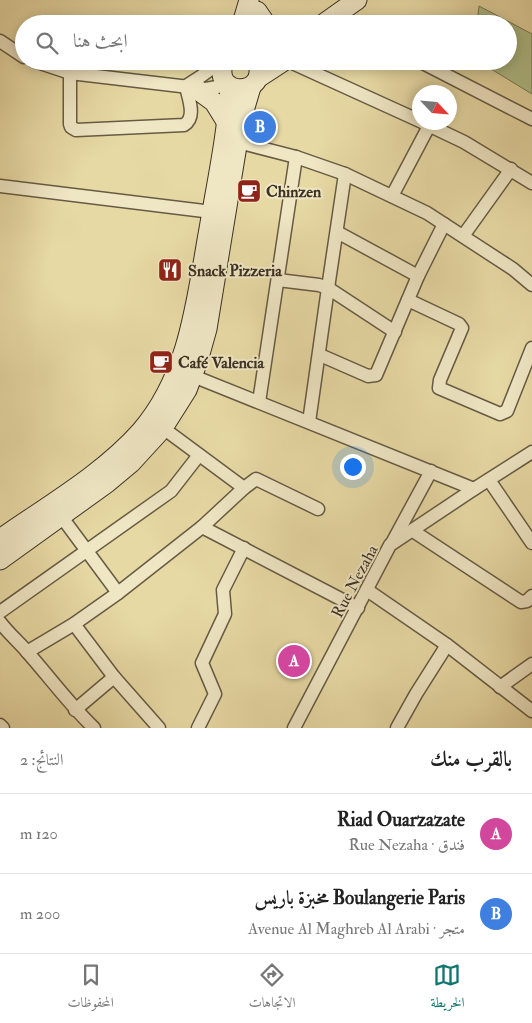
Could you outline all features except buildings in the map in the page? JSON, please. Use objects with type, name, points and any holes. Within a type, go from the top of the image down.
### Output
[{"type":"main road","points":[[339,15],[357,0]]},
{"type":"main road","points":[[0,539],[109,461],[141,431],[161,404],[177,373],[187,345],[227,123],[229,86],[222,74],[222,70]]},
{"type":"main road","points":[[229,86],[240,90],[255,75]]},
{"type":"main road","points":[[0,560],[126,468],[143,452],[163,428],[180,403],[193,376],[203,345],[244,109],[255,75]]},
{"type":"main road","points":[[190,87],[214,102],[227,123]]},
{"type":"street","points":[[0,41],[15,51]]},
{"type":"street","points":[[59,70],[70,74],[190,87],[211,88],[229,86]]},
{"type":"street","points":[[70,74],[70,124],[76,130],[184,125],[188,123],[192,115],[190,87],[210,70]]},
{"type":"street","points":[[308,70],[412,118]]},
{"type":"street","points":[[437,70],[532,119]]},
{"type":"street","points":[[392,196],[420,130]]},
{"type":"street","points":[[438,130],[511,168],[532,183]]},
{"type":"street","points":[[238,142],[296,157],[345,174],[427,213],[514,269],[532,285]]},
{"type":"street","points":[[259,402],[296,157]]},
{"type":"street","points":[[463,236],[511,168]]},
{"type":"street","points":[[310,422],[345,174]]},
{"type":"street","points":[[0,186],[212,212]]},
{"type":"street","points":[[320,356],[368,376],[374,376],[378,372],[418,276],[444,224]]},
{"type":"street","points":[[337,232],[418,276]]},
{"type":"street","points":[[278,280],[328,288],[395,332]]},
{"type":"street","points":[[408,300],[459,324],[462,328],[440,380],[439,388],[500,414],[506,412],[532,348]]},
{"type":"street","points":[[193,376],[474,489]]},
{"type":"street","points":[[163,428],[244,488]]},
{"type":"street","name":"Rue Nezaha","points":[[296,728],[390,546],[532,452]]},
{"type":"street","points":[[0,612],[171,491],[199,455]]},
{"type":"street","points":[[390,546],[431,471]]},
{"type":"street","points":[[28,652],[74,624],[118,593],[202,527],[256,479],[318,509]]},
{"type":"street","points":[[489,480],[532,542]]},
{"type":"street","points":[[61,516],[118,593]]},
{"type":"street","points":[[202,527],[358,608]]},
{"type":"street","points":[[413,531],[521,602],[528,601],[532,596]]},
{"type":"street","points":[[198,728],[215,694],[202,663],[225,614],[223,590],[244,548]]},
{"type":"street","points":[[367,590],[447,645],[532,711]]},
{"type":"street","points":[[74,624],[114,676],[159,728]]},
{"type":"street","points":[[3,631],[28,652],[75,710],[94,728]]},
{"type":"street","points":[[397,728],[447,645]]},
{"type":"street","points":[[500,687],[532,664]]},
{"type":"street","points":[[75,710],[114,676]]},
{"type":"street","points":[[0,725],[3,728]]},
{"type":"green space","points":[[479,6],[496,15],[478,15]]},
{"type":"green space","points":[[517,26],[532,34],[532,94],[493,70],[517,70]]},
{"type":"place","name":"Boulangerie Paris مخبزة باريس","points":[[260,127]]},
{"type":"place","name":"Chinzen","points":[[249,191]]},
{"type":"place","name":"Snack Pizzeria","points":[[170,270]]},
{"type":"place","name":"Café Valencia","points":[[161,362]]},
{"type":"place","name":"Riad Ouarzazate","points":[[294,661]]}]
